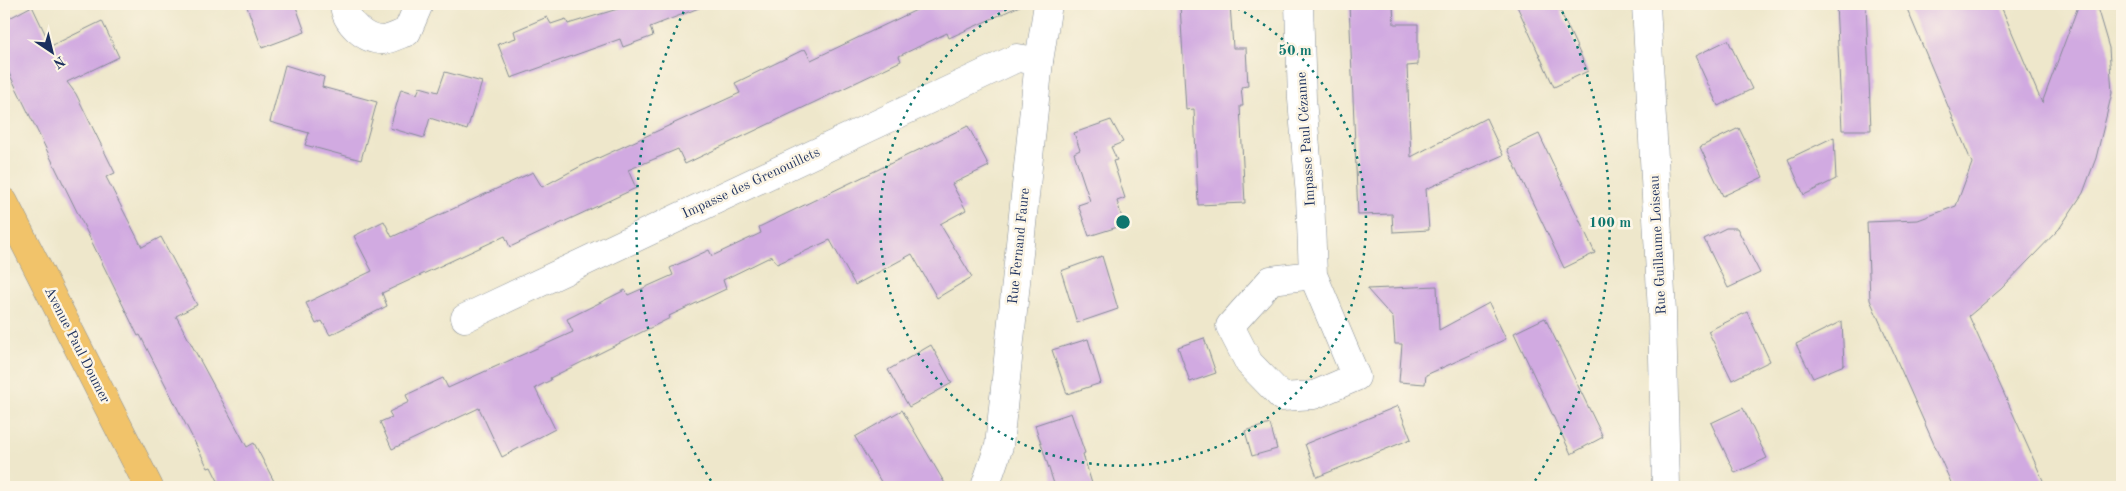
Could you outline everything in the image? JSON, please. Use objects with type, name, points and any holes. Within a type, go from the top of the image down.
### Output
[{"type":"main road","name":"Avenue Paul Doumer","points":[[4,202],[149,487]]},
{"type":"street","points":[[344,4],[345,13],[360,33],[384,40],[407,32],[419,4]]},
{"type":"street","name":"Rue Fernand Faure","points":[[985,487],[999,446],[1039,61],[1048,4]]},
{"type":"street","name":"Impasse Paul Cézanne","points":[[1299,4],[1302,99],[1310,196],[1313,275],[1356,377],[1314,395],[1282,397],[1250,363],[1230,326],[1271,280],[1313,275]]},
{"type":"street","name":"Rue Guillaume Loiseau","points":[[1646,4],[1662,313],[1666,487]]},
{"type":"street","name":"Impasse des Grenouillets","points":[[465,318],[1017,58],[1039,61]]},
{"type":"building","points":[[246,4],[295,4],[305,32],[262,48]]},
{"type":"building","points":[[634,4],[704,4],[704,6],[650,27],[653,36],[623,47],[620,39],[511,78],[498,44],[516,38],[514,31],[547,17],[551,24],[566,19],[568,24]]},
{"type":"building","points":[[929,4],[1024,4],[949,38],[947,33],[899,56],[901,61],[685,164],[678,149],[628,170],[636,188],[510,247],[505,236],[382,293],[387,306],[330,335],[322,321],[316,324],[306,303],[372,271],[354,236],[384,221],[392,237],[533,172],[542,187],[581,166],[740,93],[735,83],[805,49],[811,60]]},
{"type":"building","points":[[1180,4],[1230,4],[1233,48],[1246,48],[1248,86],[1241,87],[1243,106],[1240,106],[1245,203],[1198,205],[1194,109],[1186,110]]},
{"type":"building","points":[[1349,4],[1393,4],[1394,24],[1418,24],[1418,65],[1407,66],[1411,157],[1486,118],[1503,155],[1426,189],[1429,230],[1393,232],[1392,214],[1358,215]]},
{"type":"building","points":[[1516,4],[1557,4],[1588,71],[1554,87]]},
{"type":"building","points":[[1836,4],[1866,4],[1871,130],[1842,130]]},
{"type":"building","points":[[1905,4],[2000,4],[2042,103],[2079,4],[2096,4],[2109,48],[2112,93],[2096,158],[2083,193],[2059,229],[2001,289],[1969,316],[2046,487],[1953,487],[1870,300],[1867,222],[1918,220],[1956,206],[1972,163]]},
{"type":"building","points":[[32,6],[51,46],[102,21],[119,57],[67,82],[76,94],[115,173],[106,177],[142,247],[161,237],[197,305],[176,316],[247,447],[254,443],[277,487],[221,487],[211,467],[208,468],[140,335],[138,336],[4,63],[4,21]]},
{"type":"building","points":[[1728,40],[1752,89],[1718,106],[1695,56]]},
{"type":"building","points":[[285,65],[324,77],[322,87],[377,102],[361,160],[305,145],[309,133],[270,122]]},
{"type":"building","points":[[445,72],[482,82],[467,130],[430,118],[424,138],[390,128],[401,89],[417,94],[420,87],[438,92]]},
{"type":"building","points":[[1111,120],[1123,142],[1111,147],[1117,160],[1113,161],[1125,198],[1117,201],[1124,225],[1089,236],[1078,205],[1090,201],[1074,153],[1080,150],[1074,133]]},
{"type":"building","points":[[968,126],[989,166],[952,184],[966,210],[940,224],[972,277],[937,298],[912,254],[855,285],[830,240],[777,264],[772,256],[723,280],[726,289],[669,316],[670,318],[550,378],[551,380],[535,388],[555,429],[502,457],[479,408],[392,449],[380,422],[392,417],[389,412],[409,402],[406,395],[443,378],[448,388],[573,332],[567,319],[625,290],[628,295],[673,275],[670,268],[709,250],[712,256],[761,233],[759,227]]},
{"type":"building","points":[[1739,128],[1763,177],[1723,196],[1700,147]]},
{"type":"building","points":[[1539,134],[1595,253],[1564,268],[1507,149]]},
{"type":"building","points":[[1834,137],[1836,179],[1804,195],[1788,159]]},
{"type":"building","points":[[1726,228],[1737,228],[1760,273],[1728,288],[1704,239]]},
{"type":"building","points":[[1102,256],[1118,309],[1077,323],[1061,271]]},
{"type":"building","points":[[1437,286],[1439,330],[1489,303],[1506,339],[1426,375],[1425,384],[1399,382],[1402,344],[1395,344],[1393,318],[1367,289]]},
{"type":"building","points":[[1747,312],[1770,361],[1732,380],[1708,331]]},
{"type":"building","points":[[1545,318],[1603,437],[1571,454],[1514,333]]},
{"type":"building","points":[[1842,321],[1844,365],[1813,378],[1796,344]]},
{"type":"building","points":[[1204,338],[1216,373],[1190,382],[1178,347]]},
{"type":"building","points":[[1088,339],[1101,383],[1067,394],[1052,350]]},
{"type":"building","points":[[931,345],[952,383],[909,407],[888,370]]},
{"type":"building","points":[[1398,406],[1411,439],[1317,477],[1305,444]]},
{"type":"building","points":[[1743,408],[1767,458],[1735,473],[1711,423]]},
{"type":"building","points":[[902,410],[947,487],[884,487],[855,437]]},
{"type":"building","points":[[1071,413],[1085,453],[1083,454],[1093,487],[1055,487],[1035,425]]},
{"type":"building","points":[[1270,424],[1277,449],[1252,456],[1245,431]]}]
